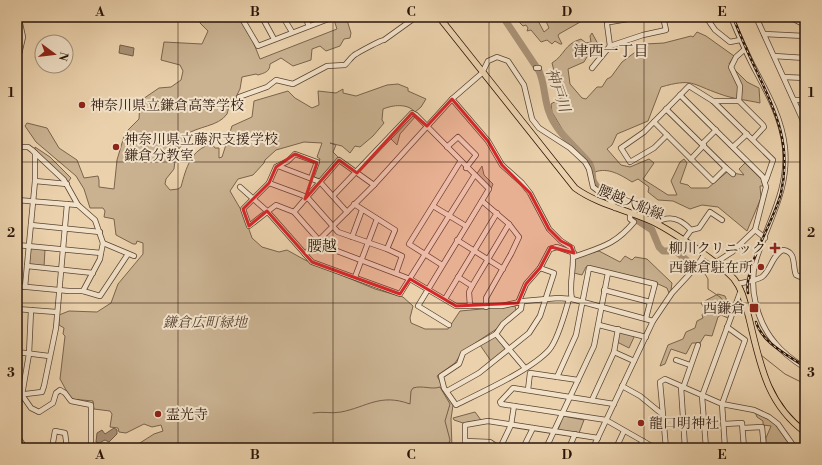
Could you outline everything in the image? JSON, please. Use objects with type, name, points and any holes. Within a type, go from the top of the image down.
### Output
[{"type":"main road","name":"腰越大船線","points":[[439,17],[482,73],[575,188],[593,200],[656,223],[684,241],[731,276],[741,290],[761,368],[772,395],[788,417],[805,432]]},
{"type":"street","points":[[241,17],[258,46],[331,18]]},
{"type":"street","points":[[262,17],[274,39]]},
{"type":"street","points":[[284,17],[292,32]]},
{"type":"street","points":[[305,17],[309,26]]},
{"type":"street","points":[[239,98],[266,87],[276,80],[293,84],[326,66],[345,65],[355,54],[370,48],[380,40],[384,40],[416,17]]},
{"type":"street","points":[[608,17],[610,22],[639,17]]},
{"type":"street","points":[[592,68],[610,46],[643,35],[666,30],[663,17]]},
{"type":"street","points":[[706,17],[715,30],[730,42],[740,40]]},
{"type":"street","points":[[731,17],[744,50],[764,84],[777,113],[785,148],[785,169],[782,192],[755,265],[753,280],[759,312],[768,334],[783,352],[805,368]]},
{"type":"street","points":[[756,17],[805,123]]},
{"type":"street","points":[[790,17],[805,25]]},
{"type":"street","points":[[17,63],[23,37],[19,20]]},
{"type":"street","points":[[607,24],[610,46]]},
{"type":"street","points":[[764,34],[805,36]]},
{"type":"street","points":[[739,101],[740,86],[731,66],[736,57],[744,50]]},
{"type":"street","points":[[774,56],[805,58]]},
{"type":"street","points":[[305,254],[374,185],[452,99],[482,73],[488,60],[492,58],[508,61],[524,85],[532,119],[539,128],[570,148],[585,162],[589,169],[593,187],[610,200],[615,208]]},
{"type":"street","points":[[784,77],[805,78]]},
{"type":"street","points":[[667,135],[654,148],[630,162],[621,148],[644,132],[689,86],[713,100],[773,160],[766,180],[766,187],[755,230],[732,252],[715,263]]},
{"type":"street","points":[[680,95],[766,180]]},
{"type":"street","points":[[452,99],[488,141],[502,165],[522,183],[530,193],[549,229],[561,242],[571,246],[574,255],[570,299],[563,322],[551,347],[525,368],[456,405],[441,381],[441,376],[459,364],[464,353],[496,334],[503,324],[521,309],[520,302],[526,284],[540,268],[546,254],[551,248],[557,247],[574,255],[612,242],[622,236],[634,222],[630,219],[630,213]]},
{"type":"street","points":[[713,100],[739,101],[764,127],[753,140]]},
{"type":"street","points":[[794,100],[805,100]]},
{"type":"street","points":[[666,109],[733,174]]},
{"type":"street","points":[[333,196],[357,173],[412,113],[416,115],[460,162],[489,189],[418,306],[449,325]]},
{"type":"street","points":[[654,122],[713,181],[726,168]]},
{"type":"street","points":[[691,159],[716,130]]},
{"type":"street","points":[[733,147],[747,134]]},
{"type":"street","points":[[447,147],[458,137],[476,155],[466,168]]},
{"type":"street","points":[[17,147],[28,147],[67,184],[78,205],[94,220],[100,232],[103,243],[100,259],[83,291]]},
{"type":"street","points":[[25,287],[35,181],[35,153]]},
{"type":"street","points":[[311,178],[317,163],[295,154],[288,161],[276,167],[270,183],[243,209],[249,226],[276,205],[294,212],[324,246],[396,272],[456,306],[486,307],[546,298],[570,299],[653,321]]},
{"type":"street","points":[[294,212],[339,160],[374,185]]},
{"type":"street","points":[[442,265],[410,244],[460,162]]},
{"type":"street","points":[[278,166],[320,182],[347,212]]},
{"type":"street","points":[[240,187],[252,200],[267,211],[312,262],[400,294],[426,255],[474,176]]},
{"type":"street","points":[[35,181],[67,184]]},
{"type":"street","points":[[270,183],[306,197],[338,232],[387,249],[402,256],[396,272]]},
{"type":"street","points":[[17,200],[78,205]]},
{"type":"street","points":[[482,201],[509,224],[519,237],[486,298],[486,307]]},
{"type":"street","points":[[19,395],[42,392],[56,328],[56,312],[67,204]]},
{"type":"street","points":[[354,204],[394,230],[387,249]]},
{"type":"street","points":[[433,206],[466,226]]},
{"type":"street","points":[[352,237],[362,210]]},
{"type":"street","points":[[684,241],[691,230],[699,228],[710,212],[722,220]]},
{"type":"street","points":[[444,299],[497,213]]},
{"type":"street","points":[[656,223],[661,220],[675,218],[691,230]]},
{"type":"street","points":[[355,278],[377,219]]},
{"type":"street","points":[[470,306],[469,292],[509,224]]},
{"type":"street","points":[[31,225],[100,232]]},
{"type":"street","points":[[755,230],[765,238]]},
{"type":"street","points":[[457,240],[503,269]]},
{"type":"street","points":[[17,286],[83,291],[100,296],[131,255],[103,243]]},
{"type":"street","points":[[17,245],[101,253]]},
{"type":"street","points":[[737,284],[753,280],[764,275],[778,253],[783,250],[790,253],[796,275],[805,279]]},
{"type":"street","points":[[593,448],[653,321],[672,293],[698,266],[704,256]]},
{"type":"street","points":[[27,266],[93,273]]},
{"type":"street","points":[[447,391],[479,373],[533,328],[540,316],[554,273],[540,268]]},
{"type":"street","points":[[557,377],[576,335],[589,268],[655,284],[646,318]]},
{"type":"street","points":[[546,448],[594,346],[608,273]]},
{"type":"street","points":[[458,277],[472,286]]},
{"type":"street","points":[[604,290],[650,302]]},
{"type":"street","points":[[706,448],[702,396],[741,290]]},
{"type":"street","points":[[17,309],[56,312]]},
{"type":"street","points":[[19,395],[29,354],[31,310]]},
{"type":"street","points":[[599,325],[646,337]]},
{"type":"street","points":[[725,448],[722,404],[745,340],[727,327]]},
{"type":"street","points":[[592,400],[614,352],[618,330]]},
{"type":"street","points":[[496,334],[525,368]]},
{"type":"street","points":[[685,448],[682,387],[698,345]]},
{"type":"street","points":[[17,352],[49,356]]},
{"type":"street","points":[[614,352],[634,361]]},
{"type":"street","points":[[676,360],[690,365]]},
{"type":"street","points":[[528,390],[530,373],[578,380]]},
{"type":"street","points":[[666,448],[660,382],[665,379],[722,404],[754,410],[769,417],[778,424],[795,448]]},
{"type":"street","points":[[622,386],[640,396],[662,414]]},
{"type":"street","points":[[614,404],[513,388],[502,398],[501,404],[606,420],[655,448]]},
{"type":"street","points":[[19,395],[31,408],[39,412],[53,403],[56,393],[60,390],[65,393],[71,401],[91,405],[91,448]]},
{"type":"street","points":[[465,442],[490,442],[500,448],[511,425],[514,406]]},
{"type":"street","points":[[465,448],[465,425],[488,421],[598,438]]},
{"type":"street","points":[[724,424],[742,423],[744,448]]},
{"type":"street","points":[[523,448],[533,428]]},
{"type":"street","points":[[743,428],[762,428],[764,448]]},
{"type":"street","points":[[52,448],[55,431],[65,433],[67,448]]},
{"type":"street","points":[[616,448],[624,431]]},
{"type":"street","points":[[569,448],[575,434]]},
{"type":"street","points":[[17,436],[25,448]]},
{"type":"street","points":[[639,448],[643,441]]},
{"type":"highlighted area","points":[[452,99],[488,141],[502,165],[530,193],[549,229],[561,241],[571,246],[574,253],[551,247],[540,268],[526,284],[518,303],[456,306],[410,279],[400,294],[312,262],[267,211],[249,226],[243,209],[269,183],[276,167],[295,154],[317,163],[305,199],[339,160],[357,173],[412,113],[427,126]]},
{"type":"green space","name":"鎌倉広町緑地","points":[[199,17],[239,17],[252,39],[260,59],[337,29],[333,17],[346,17],[351,33],[350,38],[344,39],[340,46],[326,51],[320,46],[312,49],[311,60],[293,66],[281,58],[270,64],[269,69],[264,73],[242,77],[240,89],[237,95],[238,100],[237,102],[230,102],[227,114],[218,122],[186,135],[184,143],[176,152],[174,169],[166,179],[165,184],[170,190],[181,187],[187,166],[199,150],[212,144],[215,148],[219,148],[219,158],[222,157],[232,126],[252,117],[254,101],[288,91],[295,98],[312,108],[319,105],[318,91],[336,93],[343,89],[343,93],[356,96],[387,85],[398,84],[408,88],[408,91],[426,99],[421,107],[415,112],[404,106],[383,109],[382,120],[384,123],[373,136],[360,147],[355,146],[350,153],[342,146],[330,143],[336,145],[333,152],[339,158],[320,179],[313,177],[320,159],[317,157],[322,143],[304,142],[276,150],[265,160],[253,175],[238,179],[230,191],[244,215],[252,238],[262,247],[279,252],[287,250],[305,260],[375,289],[403,297],[413,306],[410,318],[411,323],[425,329],[448,329],[460,311],[515,306],[517,314],[505,319],[498,328],[463,351],[455,363],[437,376],[453,405],[451,419],[452,448],[132,448],[154,434],[163,431],[161,425],[152,427],[144,424],[126,433],[119,432],[118,428],[110,427],[112,414],[110,411],[94,409],[93,401],[71,399],[60,379],[65,336],[63,334],[64,328],[59,325],[59,315],[69,311],[97,312],[111,303],[118,284],[143,254],[143,243],[137,241],[136,244],[133,244],[116,235],[114,219],[104,217],[105,211],[103,208],[90,208],[84,189],[76,176],[36,142],[25,126],[27,123],[47,128],[59,148],[77,160],[84,178],[98,176],[99,187],[114,189],[117,160],[125,133],[139,119],[140,101],[159,88],[171,87],[181,80],[183,71],[180,65],[161,60],[164,42],[202,44],[208,31],[200,23]]},
{"type":"green space","points":[[511,17],[536,17],[544,32],[549,28],[545,19],[542,20],[543,17],[589,17],[559,34],[558,36],[562,44],[555,41],[552,44],[547,40],[541,42],[531,30],[527,31],[528,28],[526,25],[523,26],[515,18]]},
{"type":"green space","points":[[697,32],[706,36],[734,56],[729,64],[747,82],[759,88],[760,103],[725,96],[692,83],[672,84],[661,87],[648,121],[617,134],[612,145],[607,149],[621,165],[630,167],[649,159],[654,163],[643,179],[668,195],[677,195],[671,181],[680,162],[684,159],[687,163],[680,183],[688,185],[691,188],[708,188],[727,172],[744,175],[739,169],[745,163],[761,178],[763,186],[760,186],[761,198],[747,231],[718,207],[702,205],[690,209],[673,201],[658,200],[648,192],[649,187],[638,179],[632,182],[619,174],[610,171],[605,170],[595,172],[588,160],[568,139],[552,112],[551,104],[561,98],[552,63],[575,41],[581,39],[586,43],[591,42],[590,36],[592,33],[598,44],[595,49],[591,50],[584,62],[568,69],[570,84],[582,98],[586,99],[597,87],[602,87],[622,62],[646,44],[664,43],[691,36],[693,37]]},
{"type":"green space","points":[[413,115],[415,117],[400,134],[397,145],[391,139]]},
{"type":"green space","points":[[35,147],[50,157],[71,178],[68,182],[35,150]]},
{"type":"green space","points":[[482,166],[484,175],[493,184],[491,189],[476,175]]},
{"type":"green space","points":[[31,248],[45,249],[44,267],[28,264]]},
{"type":"green space","points":[[599,251],[620,262],[625,256],[632,260],[635,257],[647,259],[672,283],[671,290],[669,293],[667,288],[656,283],[586,267],[582,275],[574,273],[571,263],[575,256]]},
{"type":"green space","points":[[718,294],[725,296],[731,310],[728,318],[721,315],[718,317],[712,336],[705,335],[700,343],[692,343],[686,354],[671,349],[665,364],[660,366],[668,345],[683,339],[686,332],[695,328],[697,321],[703,318],[702,315],[705,310],[701,303]]},
{"type":"green space","points":[[619,332],[635,335],[629,348],[617,342]]},
{"type":"green space","points":[[495,336],[506,350],[491,361],[480,345]]},
{"type":"green space","points":[[475,412],[481,420],[463,423],[454,420],[453,418]]},
{"type":"green space","points":[[755,412],[775,423],[792,448],[765,448],[766,438],[771,426],[763,425],[763,421],[757,417]]},
{"type":"green space","points":[[563,416],[584,420],[579,433],[558,430]]},
{"type":"shaded area","points":[[120,45],[134,48],[133,56],[119,53]]},
{"type":"shaded area","points":[[114,428],[117,430],[117,434],[109,442],[105,440],[99,443],[96,442],[97,433],[102,430],[105,434]]},
{"type":"waterway","name":"神戸川","points":[[503,17],[539,71],[547,107],[552,120],[561,133],[589,163],[592,169],[593,180],[598,188],[620,205]]},
{"type":"waterway","name":"神戸川","points":[[634,218],[652,230],[659,247],[663,251],[676,251],[692,265]]},
{"type":"waterway","name":"神戸川","points":[[705,274],[708,279],[708,289],[720,297],[725,303]]},
{"type":"waterway","name":"神戸川","points":[[761,355],[785,374],[805,384]]},
{"type":"waterway","points":[[313,413],[341,412],[382,400],[399,401],[410,404],[411,391],[413,388],[440,387],[450,404],[445,421],[450,440],[447,448]]},
{"type":"railway","points":[[733,17],[776,115],[785,159],[784,176],[778,204],[750,271],[748,293]]},
{"type":"railway","points":[[756,322],[764,336],[776,348],[805,367]]},
{"type":"place","name":"神奈川県立鎌倉高等学校","points":[[82,105]]},
{"type":"place","name":"神奈川県立藤沢支援学校 鎌倉分教室","points":[[116,147]]},
{"type":"place","name":"柳川クリニック","points":[[775,248]]},
{"type":"place","name":"西鎌倉駐在所","points":[[761,267]]},
{"type":"place","name":"西鎌倉","points":[[754,308]]},
{"type":"place","name":"霊光寺","points":[[158,414]]},
{"type":"place","name":"龍口明神社","points":[[641,423]]},
{"type":"district","name":"津西一丁目","points":[[611,51]]},
{"type":"district","name":"腰越","points":[[322,246]]}]
